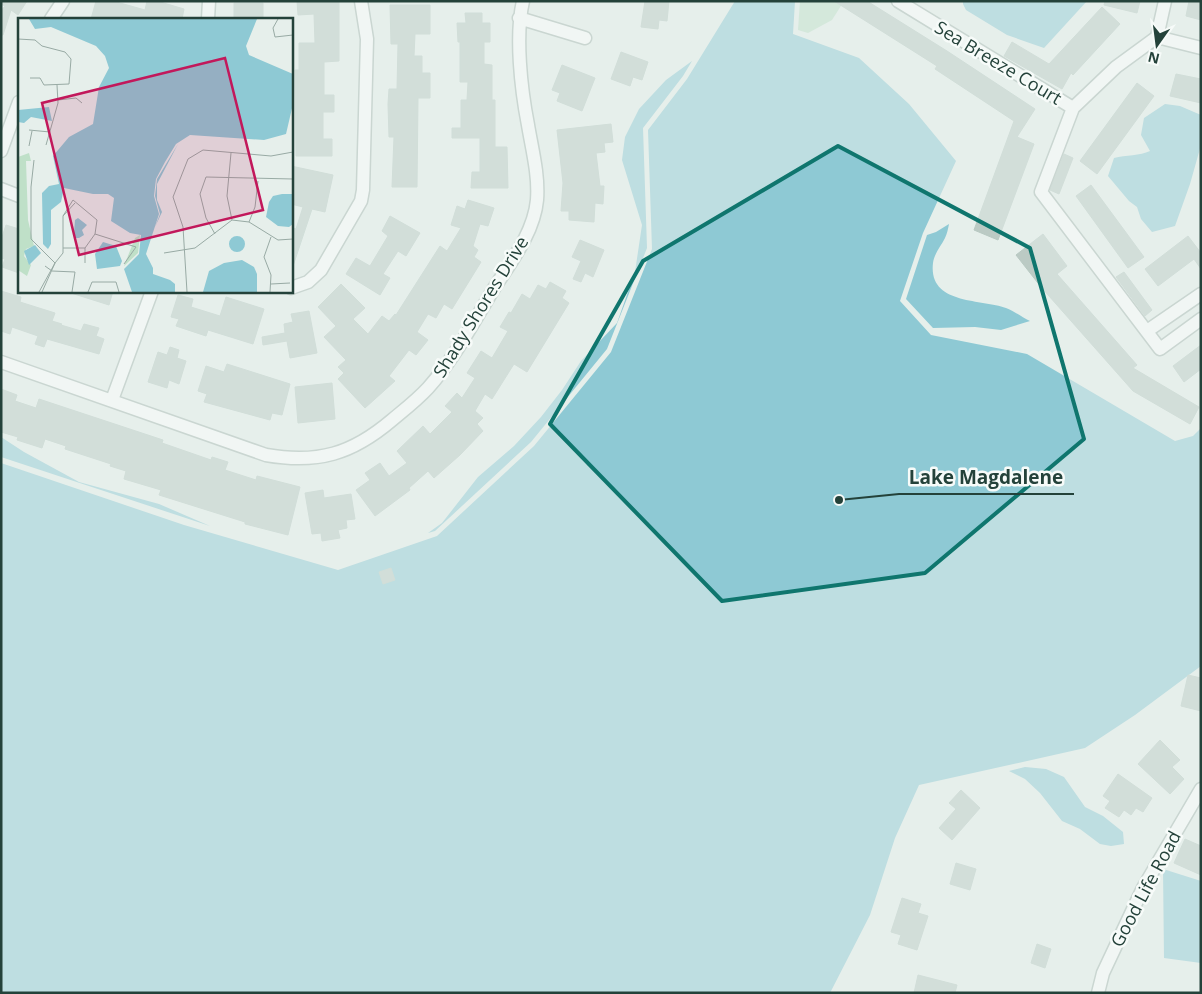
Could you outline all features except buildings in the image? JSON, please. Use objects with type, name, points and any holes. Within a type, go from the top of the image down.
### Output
[{"type":"street","points":[[52,18],[63,1]]},
{"type":"street","points":[[208,18],[209,1]]},
{"type":"street","points":[[292,288],[308,282],[321,270],[360,202],[364,190],[367,39],[361,1]]},
{"type":"street","name":"Shady Shores Drive","points":[[1,362],[266,455],[299,459],[318,458],[350,449],[368,438],[411,404],[440,374],[458,348],[534,218],[537,185],[522,94],[519,18],[523,1]]},
{"type":"street","name":"Sea Breeze Court","points":[[898,1],[1073,108]]},
{"type":"street","points":[[1165,1],[1157,38],[1116,67],[1073,108],[1041,192],[1160,349],[1201,319]]},
{"type":"street","points":[[519,18],[585,38]]},
{"type":"street","points":[[1157,38],[1201,48]]},
{"type":"street","points":[[1,151],[18,105]]},
{"type":"street","points":[[1,189],[18,196]]},
{"type":"street","points":[[112,400],[152,292]]},
{"type":"street","points":[[1147,331],[1201,294]]},
{"type":"street","name":"Good Life Road","points":[[1098,993],[1103,974],[1143,888],[1201,789]]},
{"type":"highlighted area","points":[[838,146],[1030,248],[1084,439],[925,573],[722,601],[550,424],[643,261]]},
{"type":"green space","points":[[800,1],[844,1],[832,20],[808,33],[798,30]]},
{"type":"water","points":[[735,1],[795,1],[793,34],[859,58],[909,104],[956,161],[923,233],[900,301],[931,335],[1027,354],[1175,441],[1193,436],[1201,428],[1201,666],[1135,715],[1085,748],[919,785],[895,838],[870,915],[830,993],[1,993],[1,463],[184,525],[338,570],[437,536],[534,446],[611,352],[652,249],[648,130],[687,79]]},
{"type":"water","points":[[963,1],[1087,1],[1044,48],[1007,35],[966,10]]},
{"type":"water","points":[[692,61],[683,76],[643,128],[647,248],[607,349],[531,442],[435,531],[428,533],[442,523],[478,477],[514,446],[541,417],[581,361],[617,323],[635,272],[642,225],[622,160],[625,137],[639,109],[666,80]]},
{"type":"water","points":[[1165,104],[1180,106],[1201,115],[1201,145],[1175,226],[1152,232],[1141,219],[1137,207],[1129,201],[1108,176],[1114,158],[1150,151],[1141,135],[1144,118]]},
{"type":"water","points":[[949,224],[946,236],[936,253],[933,263],[934,277],[939,286],[947,293],[958,298],[1006,308],[1030,321],[1001,330],[975,327],[933,328],[906,299],[927,235]]},
{"type":"water","points":[[1,437],[79,482],[159,504],[210,526],[1,457]]},
{"type":"water","points":[[1025,767],[1046,769],[1064,777],[1085,807],[1103,816],[1123,832],[1124,844],[1111,846],[1100,844],[1080,829],[1062,821],[1040,793],[1025,779],[1009,771]]},
{"type":"water","points":[[1163,869],[1201,881],[1201,963],[1164,958]]},
{"type":"place","name":"Lake Magdalene","points":[[839,500]]}]
